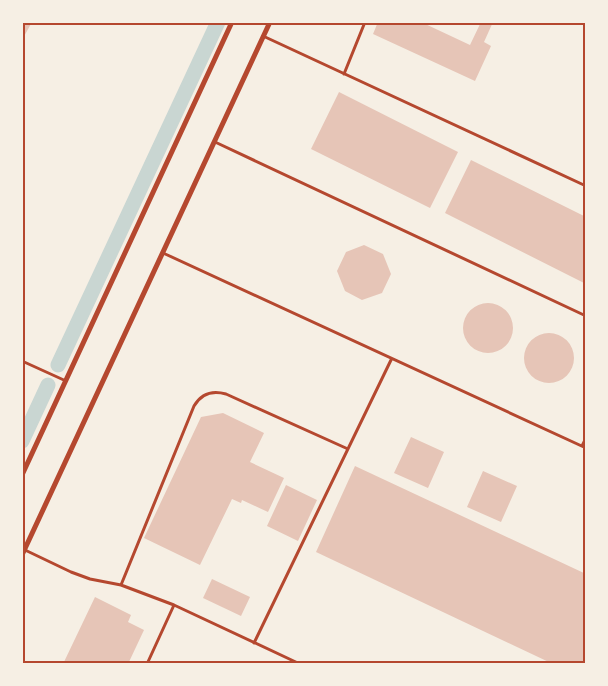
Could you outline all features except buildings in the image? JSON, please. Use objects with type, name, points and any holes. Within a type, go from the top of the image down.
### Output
[{"type":"street","points":[[22,475],[232,22]]},
{"type":"street","points":[[24,552],[270,22]]},
{"type":"lane","points":[[344,74],[365,22]]},
{"type":"lane","points":[[263,36],[586,186]]},
{"type":"lane","points":[[214,142],[586,316]]},
{"type":"lane","points":[[162,253],[391,360],[584,447],[586,438]]},
{"type":"lane","points":[[254,643],[391,360]]},
{"type":"lane","points":[[22,361],[66,381]]},
{"type":"lane","points":[[121,585],[194,406],[204,394],[213,392],[226,394],[348,449]]},
{"type":"lane","points":[[24,552],[90,579],[121,585],[174,605],[300,664]]},
{"type":"lane","points":[[147,664],[174,605]]},
{"type":"waterway","points":[[58,365],[218,22]]},
{"type":"waterway","points":[[22,441],[48,385]]}]
